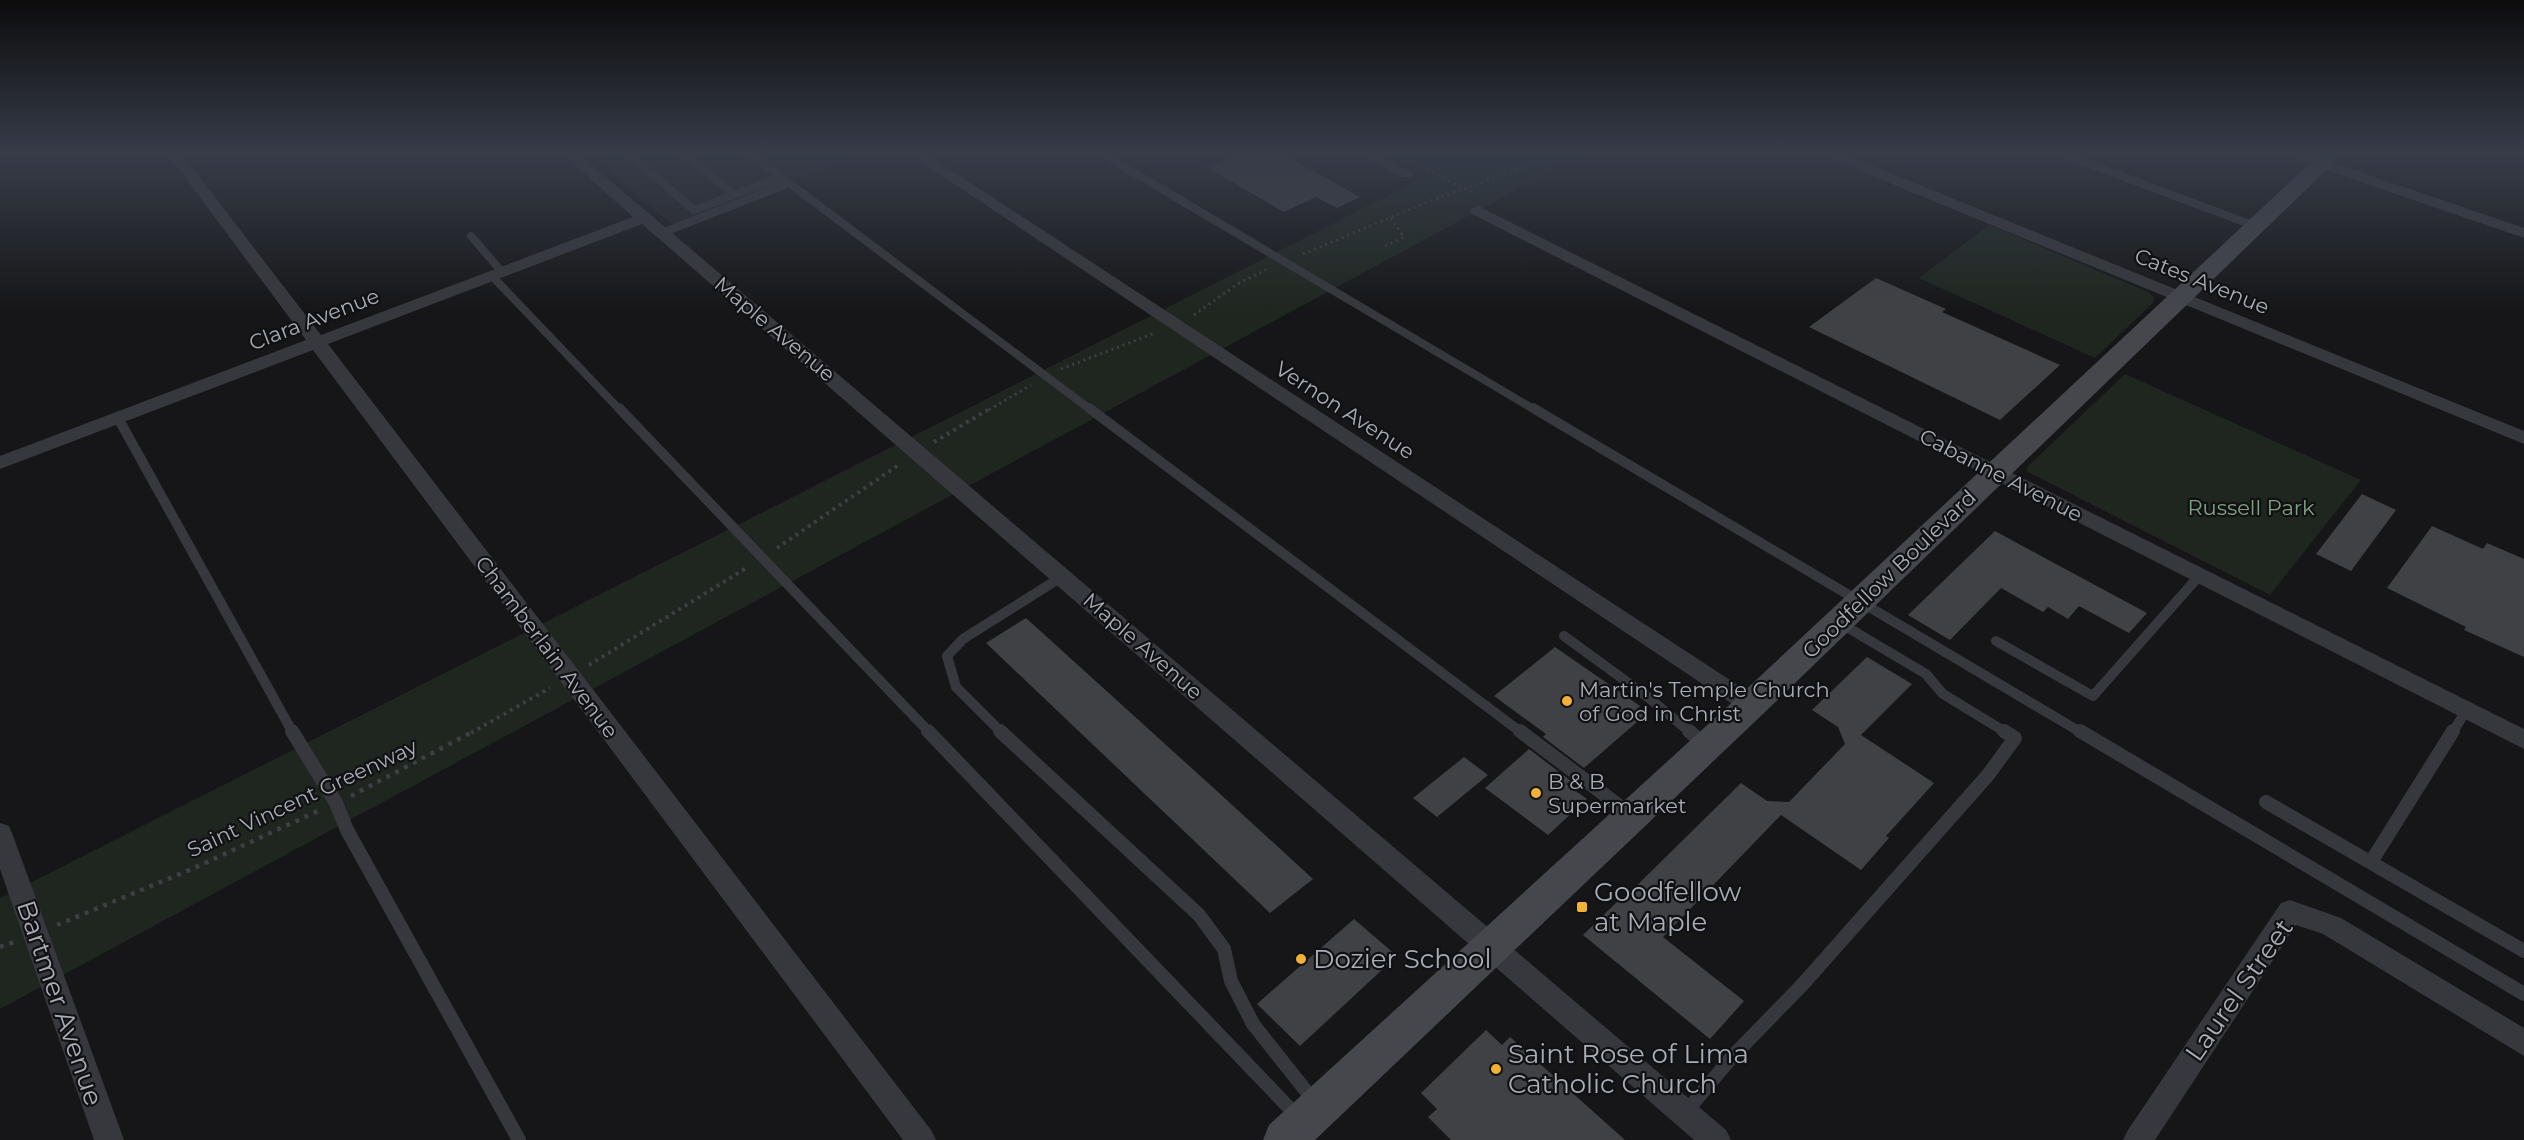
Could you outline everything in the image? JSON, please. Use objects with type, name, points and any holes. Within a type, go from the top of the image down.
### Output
[{"type":"main road","name":"Goodfellow Boulevard","points":[[1302,1123],[1751,705],[2276,206]]},
{"type":"street","name":"Chamberlain Avenue","points":[[214,206],[921,1140]]},
{"type":"street","name":"Maple Avenue","points":[[630,206],[1716,1140]]},
{"type":"street","name":"Vernon Avenue","points":[[996,206],[1751,705]]},
{"type":"street","name":"Cates Avenue","points":[[1959,206],[2524,438]]},
{"type":"street","points":[[2454,206],[2524,233]]},
{"type":"street","name":"Cabanne Avenue","points":[[1478,211],[2524,740]]},
{"type":"street","name":"Clara Avenue","points":[[0,463],[644,218]]},
{"type":"street","name":"Bartmer Avenue","points":[[0,833],[108,1140]]},
{"type":"street","name":"Laurel Street","points":[[2138,1140],[2290,911],[2332,926],[2524,1043]]},
{"type":"lane","points":[[690,206],[694,210],[704,206]]},
{"type":"lane","points":[[662,233],[724,206]]},
{"type":"lane","points":[[820,206],[1631,815]]},
{"type":"lane","points":[[1188,206],[1850,611],[2524,994]]},
{"type":"lane","points":[[2202,206],[2255,226]]},
{"type":"lane","points":[[471,236],[497,274],[1302,1123]]},
{"type":"lane","points":[[118,418],[300,745],[336,803],[347,830],[519,1140]]},
{"type":"lane","points":[[1063,576],[963,639],[947,656],[948,670],[956,687],[1014,745],[1199,915],[1224,949],[1231,981],[1302,1123]]},
{"type":"lane","points":[[1996,641],[2093,696],[2199,576]]},
{"type":"lane","points":[[1685,1113],[1731,1058],[1803,984],[1921,853],[1988,776],[2015,738],[1943,694],[1926,674],[1850,611]]},
{"type":"lane","points":[[1564,636],[1649,698],[1707,746]]},
{"type":"lane","points":[[2371,862],[2466,711]]},
{"type":"lane","points":[[2266,802],[2524,951]]},
{"type":"path","points":[[1302,254],[1417,206]]},
{"type":"path","points":[[1478,211],[1482,206]]},
{"type":"path","points":[[1385,246],[1404,237],[1390,217]]},
{"type":"path","points":[[1186,321],[1239,283],[1275,266]]},
{"type":"path","name":"Saint Vincent Greenway","points":[[56,925],[192,869],[336,803],[456,741],[554,686]]},
{"type":"shaded area","points":[[651,206],[725,206],[673,225]]},
{"type":"green space","points":[[1367,206],[1486,206],[0,1009],[0,898]]},
{"type":"green space","points":[[1989,225],[2148,292],[2154,298],[2153,303],[2095,358],[1919,278]]},
{"type":"green space","name":"Russell Park","points":[[2125,374],[2361,480],[2270,595],[2026,471],[2028,466]]},
{"type":"building","points":[[1274,206],[1296,206],[1284,212]]},
{"type":"building","points":[[1876,278],[1946,309],[1942,312],[2060,365],[2000,420],[1809,327]]},
{"type":"building","points":[[2362,494],[2396,510],[2351,571],[2316,554]]},
{"type":"building","points":[[2432,526],[2483,549],[2487,543],[2524,559],[2524,657],[2464,630],[2466,627],[2387,588]]},
{"type":"building","points":[[1995,531],[2147,613],[2129,633],[2079,606],[2068,619],[2048,607],[2043,612],[2001,588],[1950,640],[1908,615]]},
{"type":"building","points":[[1026,618],[1313,879],[1270,913],[986,643]]},
{"type":"building","name":"Martin's Temple Church of God in Christ","points":[[1555,647],[1640,706],[1636,710],[1644,716],[1584,768],[1543,737],[1546,734],[1494,696]]},
{"type":"building","points":[[1867,657],[1912,684],[1861,735],[1934,783],[1886,836],[1889,838],[1861,870],[1781,815],[1663,937],[1744,1001],[1710,1039],[1583,935],[1618,901],[1620,902],[1741,783],[1767,801],[1789,802],[1845,744],[1838,727],[1812,710]]},
{"type":"building","name":"B & B Supermarket","points":[[1529,749],[1571,781],[1566,784],[1587,799],[1548,835],[1485,788]]},
{"type":"building","points":[[1464,757],[1488,775],[1437,817],[1413,798]]},
{"type":"building","points":[[1354,919],[1397,956],[1300,1046],[1257,1004]]},
{"type":"building","name":"Saint Rose of Lima Catholic Church","points":[[1486,1030],[1502,1045],[1510,1037],[1625,1140],[1451,1140],[1428,1117],[1437,1109],[1421,1093]]},
{"type":"place","name":"Martin's Temple Church of God in Christ","points":[[1567,701]]},
{"type":"place","name":"B & B Supermarket","points":[[1536,793]]},
{"type":"place","name":"Goodfellow at Maple","points":[[1582,907]]},
{"type":"place","name":"Dozier School","points":[[1301,959]]},
{"type":"place","name":"Saint Rose of Lima Catholic Church","points":[[1496,1069]]}]
